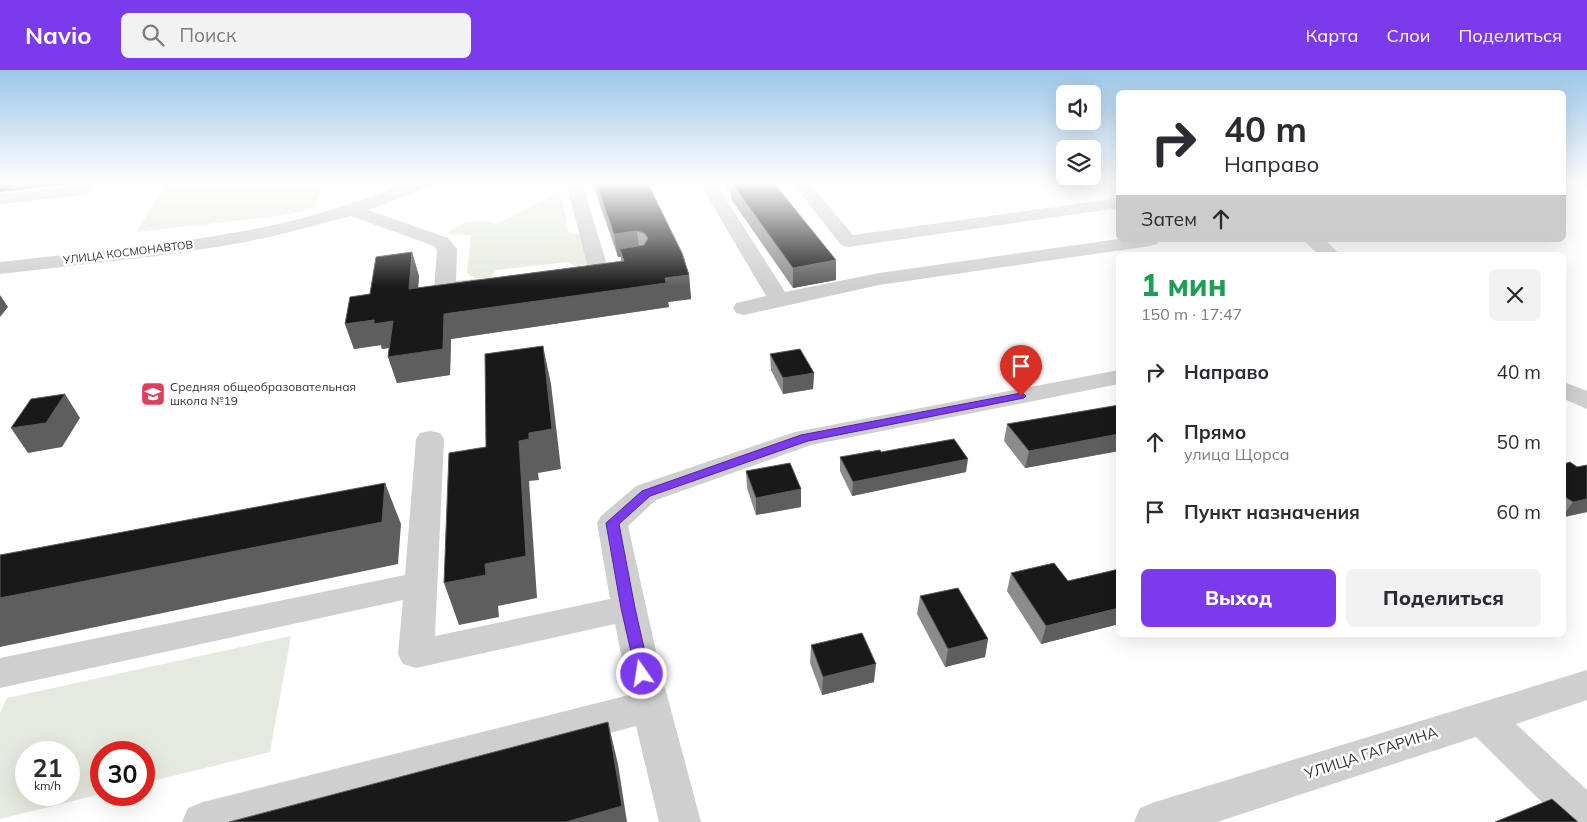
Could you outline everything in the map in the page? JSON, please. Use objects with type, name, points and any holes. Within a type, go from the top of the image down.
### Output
[{"type":"street","name":"УЛИЦА КОСМОНАВТОВ","points":[[0,268],[230,238],[327,217]]},
{"type":"street","points":[[372,217],[441,242],[447,249],[445,289],[493,282]]},
{"type":"street","points":[[583,217],[597,268]]},
{"type":"street","points":[[728,217],[779,300]]},
{"type":"street","points":[[829,217],[864,260]]},
{"type":"street","points":[[744,308],[779,300],[864,260],[1029,217]]},
{"type":"street","points":[[1045,217],[1086,249]]},
{"type":"street","points":[[864,260],[1086,249],[1136,242]]},
{"type":"street","points":[[1315,242],[1327,252]]},
{"type":"street","points":[[680,822],[650,706],[628,608],[612,523],[646,493],[805,438],[1116,378]]},
{"type":"street","points":[[1566,389],[1587,402]]},
{"type":"street","points":[[430,439],[416,654],[628,608]]},
{"type":"street","points":[[0,673],[421,584]]},
{"type":"street","name":"УЛИЦА ГАГАРИНА","points":[[1155,822],[1587,685]]},
{"type":"street","points":[[203,822],[650,706]]},
{"type":"street","points":[[1482,718],[1587,818]]},
{"type":"shaded area","points":[[145,217],[268,217],[136,232]]},
{"type":"shaded area","points":[[510,217],[566,217],[569,233],[584,235],[591,262],[576,267],[568,262],[496,270],[490,279],[475,278],[467,273],[471,235],[449,234],[450,230],[473,221],[497,224]]},
{"type":"shaded area","points":[[291,636],[270,752],[155,780],[155,741],[90,741],[90,797],[80,799],[80,741],[15,741],[15,806],[53,806],[0,819],[0,713],[7,698]]},
{"type":"building","points":[[608,217],[664,217],[682,253],[689,275],[665,278],[666,283],[444,314],[443,349],[388,357],[393,321],[374,324],[374,320],[345,324],[350,297],[370,294],[376,257],[412,252],[409,289],[624,261],[620,249],[644,245],[648,238],[644,233],[637,231],[614,234]]},
{"type":"building","points":[[756,217],[801,217],[836,260],[793,268]]},
{"type":"building","points":[[543,346],[552,429],[529,433],[529,439],[519,441],[526,556],[485,564],[486,575],[444,583],[449,453],[486,447],[485,354]]},
{"type":"building","points":[[800,349],[814,373],[783,378],[770,354]]},
{"type":"building","points":[[65,394],[46,423],[11,428],[31,399]]},
{"type":"building","points":[[1116,406],[1116,435],[1029,451],[1007,424]]},
{"type":"building","points":[[954,439],[968,459],[853,482],[840,457],[880,450],[881,452]]},
{"type":"building","points":[[1570,462],[1577,467],[1587,465],[1587,499],[1573,502],[1566,498],[1566,463]]},
{"type":"building","points":[[790,463],[801,489],[756,498],[746,471]]},
{"type":"building","points":[[385,483],[382,522],[0,598],[0,555]]},
{"type":"building","points":[[1054,563],[1068,581],[1116,570],[1116,609],[1046,626],[1011,573]]},
{"type":"building","points":[[958,588],[988,639],[948,649],[920,596]]},
{"type":"building","points":[[862,633],[876,664],[823,677],[811,645]]},
{"type":"building","points":[[608,722],[622,806],[566,822],[229,822]]},
{"type":"building","points":[[1552,799],[1578,822],[1495,822]]},
{"type":"place","name":"Средняя общеобразовательная школа №19","points":[[153,394]]},
{"type":"route","points":[[642,674],[612,523],[646,493],[805,438],[1021,396]]}]
